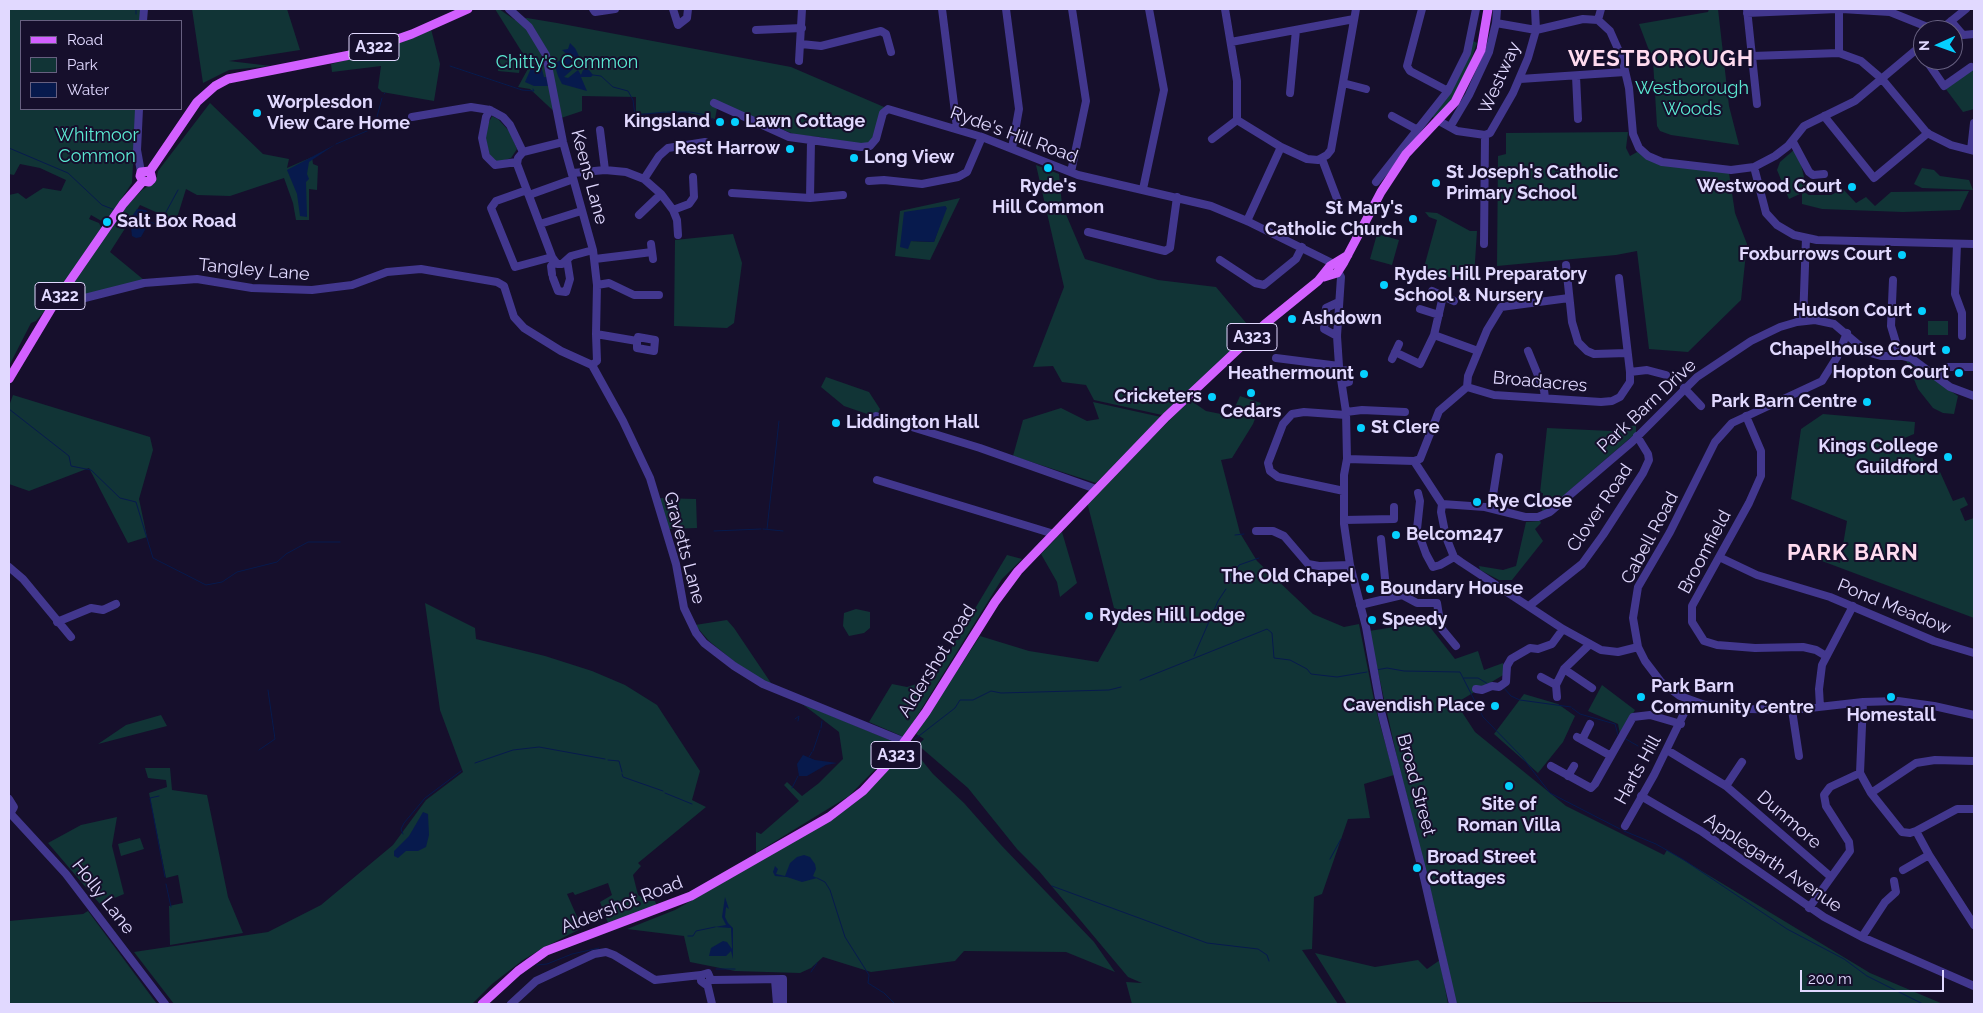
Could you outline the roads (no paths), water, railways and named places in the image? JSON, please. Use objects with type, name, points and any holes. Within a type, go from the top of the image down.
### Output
[{"type":"main road","name":"A322","points":[[9,379],[54,304],[117,212],[197,102],[215,86],[228,79],[355,54],[412,34],[468,9]]},
{"type":"main road","name":"Aldershot Road","points":[[482,1004],[523,967],[546,951],[691,896],[829,817],[863,791],[889,763],[905,742],[947,681],[1002,591],[1096,489],[1166,417],[1259,330],[1318,281],[1335,270],[1348,255],[1398,165],[1415,144],[1439,121],[1459,96],[1484,41],[1488,9]]},
{"type":"main road","name":"Aldershot Road","points":[[487,1004],[499,989]]},
{"type":"street","name":"Keens Lane","points":[[508,9],[529,27],[546,55],[563,142],[573,172],[593,250],[597,285],[597,361],[592,365]]},
{"type":"street","points":[[593,9],[595,12],[615,9]]},
{"type":"street","points":[[673,9],[678,25],[687,18],[688,9]]},
{"type":"street","points":[[799,61],[802,9]]},
{"type":"street","points":[[942,9],[957,128]]},
{"type":"street","points":[[1006,9],[1019,109],[1012,148]]},
{"type":"street","points":[[1070,172],[1086,101],[1072,9]]},
{"type":"street","points":[[1143,189],[1164,90],[1149,9]]},
{"type":"street","points":[[1225,9],[1232,42],[1237,82],[1237,120]]},
{"type":"street","points":[[1237,120],[1281,147],[1310,160],[1322,159],[1330,150],[1356,9]]},
{"type":"street","points":[[1422,9],[1407,66],[1410,71],[1448,91]]},
{"type":"street","points":[[1376,182],[1416,129],[1448,91],[1472,38],[1476,9]]},
{"type":"street","points":[[1450,128],[1489,52],[1496,23],[1497,9]]},
{"type":"street","name":"Westway","points":[[1439,121],[1450,128],[1485,135],[1490,133],[1520,79],[1536,30],[1535,9]]},
{"type":"street","points":[[1598,20],[1601,9]]},
{"type":"street","points":[[1839,53],[1840,9]]},
{"type":"street","points":[[1757,104],[1747,11],[1840,9],[1890,12],[1913,21]]},
{"type":"street","points":[[1952,20],[1966,9]]},
{"type":"street","points":[[1496,23],[1536,30],[1583,19],[1598,20],[1606,25],[1613,35],[1625,72],[1633,138],[1639,148],[1648,156],[1662,162],[1713,169],[1740,170],[1754,167],[1775,156],[1792,142],[1804,126],[1855,102],[1913,52]]},
{"type":"street","points":[[1232,42],[1354,20]]},
{"type":"street","points":[[756,30],[802,28]]},
{"type":"street","points":[[1290,92],[1296,30]]},
{"type":"street","points":[[801,44],[821,46],[881,31],[886,34],[890,52]]},
{"type":"street","points":[[1472,38],[1484,41]]},
{"type":"street","points":[[1752,56],[1839,53],[1861,62],[1882,79],[1928,133],[1951,145],[1972,150],[1974,122]]},
{"type":"street","points":[[1933,70],[1944,86],[1971,67]]},
{"type":"street","points":[[1520,79],[1625,72]]},
{"type":"street","points":[[1576,76],[1578,119]]},
{"type":"street","points":[[1343,83],[1366,89]]},
{"type":"street","name":"Ryde's Hill Road","points":[[714,103],[789,137],[861,147],[870,146],[876,139],[883,113],[888,109],[957,128],[1070,172],[1212,206],[1302,247],[1323,258],[1335,270]]},
{"type":"street","points":[[412,117],[471,107],[490,110],[503,117],[510,125],[524,152]]},
{"type":"street","points":[[139,110],[137,150],[145,175]]},
{"type":"street","points":[[490,110],[486,117],[482,138],[486,156],[496,165],[518,162]]},
{"type":"street","points":[[1392,116],[1416,129]]},
{"type":"street","points":[[1824,116],[1874,178],[1928,133]]},
{"type":"street","points":[[1212,138],[1237,120]]},
{"type":"street","points":[[600,130],[605,170]]},
{"type":"street","points":[[1484,244],[1485,135]]},
{"type":"street","points":[[869,181],[884,180],[922,184],[958,177],[967,172],[982,137]]},
{"type":"street","points":[[810,198],[811,141]]},
{"type":"street","points":[[563,142],[524,152],[518,162],[528,193],[557,264],[562,264],[571,256],[593,250]]},
{"type":"street","points":[[644,179],[659,156],[668,148],[705,142]]},
{"type":"street","points":[[1792,142],[1809,172],[1814,175],[1824,174]]},
{"type":"street","points":[[1247,221],[1281,147]]},
{"type":"street","points":[[1322,159],[1338,204]]},
{"type":"street","points":[[1754,167],[1764,208],[1769,217],[1783,230],[1806,238],[1974,244]]},
{"type":"street","points":[[573,172],[605,170],[626,172],[644,179],[661,194],[673,210],[677,220],[678,236]]},
{"type":"street","points":[[673,210],[689,204],[694,197],[693,177]]},
{"type":"street","points":[[554,259],[515,267],[491,208],[496,201],[568,181]]},
{"type":"street","points":[[732,193],[810,198],[843,195]]},
{"type":"street","points":[[639,215],[661,194]]},
{"type":"street","points":[[1088,232],[1165,251],[1170,248],[1177,197]]},
{"type":"street","points":[[540,224],[578,212]]},
{"type":"street","points":[[1803,321],[1806,238]]},
{"type":"street","points":[[1957,244],[1955,294],[1962,312],[1962,336]]},
{"type":"street","points":[[1220,260],[1255,283],[1264,285],[1296,259],[1302,247]]},
{"type":"street","points":[[595,259],[652,252]]},
{"type":"street","points":[[554,259],[551,266],[552,276],[558,291],[566,292],[570,279],[566,260]]},
{"type":"street","points":[[1566,265],[1574,332],[1582,348],[1601,355],[1627,353]]},
{"type":"street","name":"Tangley Lane","points":[[54,304],[144,283],[197,279],[252,288],[312,290],[352,285],[387,272],[420,269],[497,282],[504,286],[514,317],[524,328],[561,351],[592,365]]},
{"type":"street","points":[[1275,357],[1339,369],[1337,336],[1339,302],[1335,270]]},
{"type":"street","points":[[1619,278],[1630,372],[1647,370],[1666,375]]},
{"type":"street","points":[[1893,280],[1891,326],[1900,356]]},
{"type":"street","points":[[597,285],[609,283],[634,295],[659,295]]},
{"type":"street","points":[[1432,291],[1454,301]]},
{"type":"street","points":[[1399,344],[1394,356],[1420,364],[1434,335],[1442,296]]},
{"type":"street","points":[[1466,387],[1466,380],[1478,350],[1501,307],[1569,298]]},
{"type":"street","points":[[1337,336],[1324,329],[1326,308],[1339,302]]},
{"type":"street","points":[[1420,309],[1439,315]]},
{"type":"street","name":"Park Barn Drive","points":[[1442,504],[1490,508],[1525,517],[1543,515],[1568,497],[1637,436],[1684,388],[1703,372],[1751,341],[1780,327],[1803,321],[1834,324],[1847,333],[1860,348],[1870,354],[1900,356],[1918,361],[1950,387],[1974,396]]},
{"type":"street","name":"Cabell Road","points":[[1847,333],[1837,357],[1822,381],[1800,393],[1746,416],[1727,427],[1715,442],[1670,532],[1641,581],[1635,596],[1633,613],[1638,647],[1645,661],[1660,682],[1690,701],[1727,708],[1792,710],[1863,702],[1912,702],[1974,715]]},
{"type":"street","points":[[596,334],[637,341]]},
{"type":"street","points":[[1434,335],[1478,350]]},
{"type":"street","points":[[1528,351],[1544,390],[1545,398]]},
{"type":"street","name":"Gravetts Lane","points":[[592,365],[623,421],[650,478],[676,564],[684,608],[696,633],[704,643],[734,666],[763,684],[905,742]]},
{"type":"street","points":[[1937,376],[1947,367],[1974,367]]},
{"type":"street","name":"Broad Street","points":[[1339,369],[1349,370],[1349,382],[1342,384],[1346,414],[1347,459],[1344,520],[1350,564],[1452,1004]]},
{"type":"street","name":"Broadacres","points":[[1414,461],[1422,456],[1439,411],[1466,387],[1494,395],[1612,402],[1626,390],[1630,372]]},
{"type":"street","points":[[1684,388],[1701,406]]},
{"type":"street","points":[[1344,491],[1278,477],[1270,471],[1268,462],[1283,424],[1292,414],[1304,412],[1346,414],[1362,410],[1405,412]]},
{"type":"street","points":[[876,416],[980,448],[1096,489]]},
{"type":"street","name":"Broomfield","points":[[1746,416],[1761,451],[1761,476],[1692,606],[1692,622],[1704,641],[1717,645],[1755,648],[1803,647],[1816,650],[1826,656]]},
{"type":"street","name":"Clover Road","points":[[1529,606],[1582,564],[1643,473],[1649,460],[1648,454],[1637,436]]},
{"type":"street","points":[[1490,508],[1499,457]]},
{"type":"street","points":[[1347,459],[1414,461],[1442,504],[1441,512],[1446,537],[1454,556],[1563,629],[1604,652],[1638,647]]},
{"type":"street","points":[[877,480],[1054,534]]},
{"type":"street","points":[[1418,493],[1420,501],[1417,529],[1433,567],[1454,556]]},
{"type":"street","points":[[1344,520],[1394,519],[1394,507]]},
{"type":"street","points":[[1256,531],[1273,532],[1284,536],[1308,564],[1318,566],[1350,564]]},
{"type":"street","points":[[1381,539],[1387,598]]},
{"type":"street","name":"Pond Meadow","points":[[1720,556],[1757,575],[1853,606],[1934,641],[1974,653]]},
{"type":"street","points":[[9,567],[23,579],[57,622],[71,636]]},
{"type":"street","points":[[1360,605],[1402,595],[1418,603],[1437,603],[1441,628],[1456,646]]},
{"type":"street","points":[[57,622],[91,608],[103,610],[116,604]]},
{"type":"street","points":[[1820,708],[1820,674],[1826,656],[1853,606]]},
{"type":"street","points":[[1476,689],[1482,690],[1502,685],[1507,666],[1511,660],[1530,648],[1538,649],[1552,644],[1563,629]]},
{"type":"street","points":[[1557,697],[1556,685],[1564,669],[1590,644]]},
{"type":"street","points":[[1564,669],[1592,688]]},
{"type":"street","points":[[1541,677],[1556,685]]},
{"type":"street","name":"Harts Hill","points":[[1624,826],[1681,724],[1690,701]]},
{"type":"street","points":[[1863,702],[1860,773],[1872,793],[1902,832],[1916,831],[1949,812],[1974,809]]},
{"type":"street","points":[[1792,710],[1799,756]]},
{"type":"street","points":[[1551,766],[1591,788],[1633,717],[1650,715],[1681,724]]},
{"type":"street","points":[[1590,724],[1580,738],[1611,756]]},
{"type":"street","name":"Dunmore","points":[[1667,750],[1726,786],[1831,876]]},
{"type":"street","points":[[1872,793],[1916,763],[1935,760],[1974,761]]},
{"type":"street","points":[[1726,786],[1743,761]]},
{"type":"street","points":[[1568,776],[1574,766]]},
{"type":"street","points":[[1809,908],[1831,876],[1848,856],[1850,846],[1850,842],[1826,806],[1824,795],[1830,787],[1860,773]]},
{"type":"street","name":"Applegarth Avenue","points":[[1641,796],[1701,832],[1809,908],[1862,937],[1974,986]]},
{"type":"street","name":"Holly Lane","points":[[9,800],[14,807],[10,813],[72,882],[165,1004]]},
{"type":"street","points":[[1916,831],[1974,924]]},
{"type":"street","points":[[1903,870],[1929,854]]},
{"type":"street","points":[[1862,937],[1885,902],[1899,893],[1894,881]]},
{"type":"street","points":[[511,1004],[536,981],[594,954],[606,952],[655,980],[708,973],[712,1004]]},
{"type":"street","points":[[709,982],[783,979],[783,1004]]},
{"type":"street","points":[[775,980],[777,1004]]},
{"type":"water","points":[[570,43],[579,56],[576,60],[571,58],[573,69],[564,77],[568,78],[578,70],[581,75],[583,70],[589,70],[593,75],[591,77],[581,77],[587,91],[562,84],[558,76],[554,63],[570,57],[562,50],[568,49]]},
{"type":"water","points":[[540,62],[544,77],[547,77],[549,86],[534,86],[525,82],[532,66],[535,71]]},
{"type":"water","points":[[336,144],[309,162],[307,174],[309,179],[306,182],[307,217],[300,216],[297,194],[287,170]]},
{"type":"water","points":[[945,206],[947,208],[934,242],[911,241],[908,249],[900,247],[904,212]]},
{"type":"water","points":[[137,209],[146,210],[152,217],[141,237],[136,238],[132,236],[130,219]]},
{"type":"water","points":[[803,755],[815,760],[837,763],[826,765],[807,776],[799,776],[797,764]]},
{"type":"water","points":[[423,812],[428,814],[429,835],[426,847],[418,851],[406,851],[398,858],[394,856],[394,851],[409,836]]},
{"type":"water","points":[[804,855],[810,857],[815,864],[816,869],[813,876],[817,878],[802,882],[787,877],[775,876],[773,872],[775,866],[778,869],[776,874],[785,876],[790,863],[797,857]]},
{"type":"water","points":[[725,897],[729,909],[726,907],[725,917],[733,928],[733,959],[731,951],[726,956],[709,956],[711,948],[723,941],[727,942],[732,949],[731,928],[715,927],[726,925],[722,917]]},
{"type":"waterway","points":[[136,9],[136,14]]},
{"type":"waterway","points":[[450,66],[522,90],[534,91],[533,89]]},
{"type":"waterway","points":[[593,75],[601,76],[613,87],[628,91],[633,100],[635,115],[665,112]]},
{"type":"waterway","points":[[336,144],[374,128],[382,98]]},
{"type":"waterway","points":[[667,112],[690,112],[707,115],[715,121]]},
{"type":"waterway","points":[[9,148],[68,173],[102,205],[115,210]]},
{"type":"waterway","points":[[150,222],[159,225],[178,190]]},
{"type":"waterway","points":[[120,214],[130,219]]},
{"type":"waterway","points":[[9,409],[69,456],[71,466],[91,470],[120,498],[136,502],[153,558],[206,585],[222,582],[237,572],[277,562],[286,554],[308,542],[340,542]]},
{"type":"waterway","points":[[767,529],[779,421]]},
{"type":"waterway","points":[[714,531],[761,529]]},
{"type":"waterway","points":[[763,529],[783,531]]},
{"type":"waterway","points":[[1235,535],[1244,534]]},
{"type":"waterway","points":[[1229,583],[1239,565],[1259,558]]},
{"type":"waterway","points":[[1194,656],[1218,601],[1226,589]]},
{"type":"waterway","points":[[1140,680],[1267,629],[1272,633],[1274,658],[1290,660],[1307,669],[1311,674],[1337,677],[1367,672]]},
{"type":"waterway","points":[[1376,670],[1387,668],[1404,671],[1460,672],[1483,717],[1523,758],[1550,793],[1620,829]]},
{"type":"waterway","points":[[1464,678],[1478,678],[1488,684]]},
{"type":"waterway","points":[[915,739],[955,708],[960,700],[973,700],[991,691],[1001,693],[1109,690],[1121,687]]},
{"type":"waterway","points":[[1504,688],[1511,696],[1520,700],[1571,707]]},
{"type":"waterway","points":[[259,750],[275,739],[268,690]]},
{"type":"waterway","points":[[1572,708],[1580,714],[1615,724],[1618,735]]},
{"type":"waterway","points":[[795,719],[799,716],[798,721]]},
{"type":"waterway","points":[[821,728],[822,721]]},
{"type":"waterway","points":[[813,751],[820,730]]},
{"type":"waterway","points":[[1624,738],[1638,746]]},
{"type":"waterway","points":[[475,763],[513,750],[539,747],[605,759]]},
{"type":"waterway","points":[[809,757],[812,752]]},
{"type":"waterway","points":[[608,760],[619,761],[622,772]]},
{"type":"waterway","points":[[403,834],[401,829],[404,823],[425,798],[461,771]]},
{"type":"waterway","points":[[622,774],[623,777],[663,791]]},
{"type":"waterway","points":[[792,788],[798,776]]},
{"type":"waterway","points":[[665,793],[692,804]]},
{"type":"waterway","points":[[159,796],[150,798],[165,877]]},
{"type":"waterway","points":[[1624,831],[1656,844],[1684,860],[1787,929],[1844,959],[1867,976],[1923,1004]]},
{"type":"waterway","points":[[1330,859],[1341,839]]},
{"type":"waterway","points":[[817,878],[825,882],[830,890],[845,937],[869,975],[868,983],[884,993],[895,1004]]},
{"type":"waterway","points":[[166,884],[171,907]]},
{"type":"waterway","points":[[1052,886],[1207,943],[1258,949],[1267,955],[1269,961]]},
{"type":"waterway","points":[[688,936],[693,936],[696,931],[715,927]]},
{"type":"waterway","points":[[537,965],[547,964],[572,954],[599,948]]},
{"type":"waterway","points":[[811,972],[817,963]]},
{"type":"waterway","points":[[716,969],[735,969]]},
{"type":"place","name":"Worplesdon View Care Home","points":[[257,113]]},
{"type":"place","name":"Kingsland","points":[[720,122]]},
{"type":"place","name":"Lawn Cottage","points":[[735,122]]},
{"type":"place","name":"Rest Harrow","points":[[790,149]]},
{"type":"place","name":"Long View","points":[[854,158]]},
{"type":"place","name":"Ryde's Hill Common","points":[[1048,168]]},
{"type":"place","name":"St Joseph's Catholic Primary School","points":[[1436,183]]},
{"type":"place","name":"Westwood Court","points":[[1852,187]]},
{"type":"place","name":"St Mary's Catholic Church","points":[[1413,219]]},
{"type":"place","name":"Salt Box Road","points":[[107,222]]},
{"type":"place","name":"Foxburrows Court","points":[[1902,255]]},
{"type":"place","name":"Rydes Hill Preparatory School & Nursery","points":[[1384,285]]},
{"type":"place","name":"Hudson Court","points":[[1922,311]]},
{"type":"place","name":"Ashdown","points":[[1292,319]]},
{"type":"place","name":"Chapelhouse Court","points":[[1946,350]]},
{"type":"place","name":"Hopton Court","points":[[1959,373]]},
{"type":"place","name":"Heathermount","points":[[1364,374]]},
{"type":"place","name":"Cedars","points":[[1251,393]]},
{"type":"place","name":"Cricketers","points":[[1212,397]]},
{"type":"place","name":"Park Barn Centre","points":[[1867,402]]},
{"type":"place","name":"Liddington Hall","points":[[836,423]]},
{"type":"place","name":"St Clere","points":[[1361,428]]},
{"type":"place","name":"Kings College Guildford","points":[[1948,457]]},
{"type":"place","name":"Rye Close","points":[[1477,502]]},
{"type":"place","name":"Belcom247","points":[[1396,535]]},
{"type":"place","name":"The Old Chapel","points":[[1365,577]]},
{"type":"place","name":"Boundary House","points":[[1370,589]]},
{"type":"place","name":"Rydes Hill Lodge","points":[[1089,616]]},
{"type":"place","name":"Speedy","points":[[1372,620]]},
{"type":"place","name":"Park Barn Community Centre","points":[[1641,697]]},
{"type":"place","name":"Homestall","points":[[1891,697]]},
{"type":"place","name":"Cavendish Place","points":[[1495,706]]},
{"type":"place","name":"Site of Roman Villa","points":[[1509,786]]},
{"type":"place","name":"Broad Street Cottages","points":[[1417,868]]},
{"type":"district","name":"WESTBOROUGH","points":[[1661,59]]},
{"type":"district","name":"PARK BARN","points":[[1853,553]]},
{"type":"park label","name":"Chitty's Common","points":[[567,63]]},
{"type":"park label","name":"Westborough Woods","points":[[1692,99]]},
{"type":"park label","name":"Whitmoor Common","points":[[97,146]]}]
